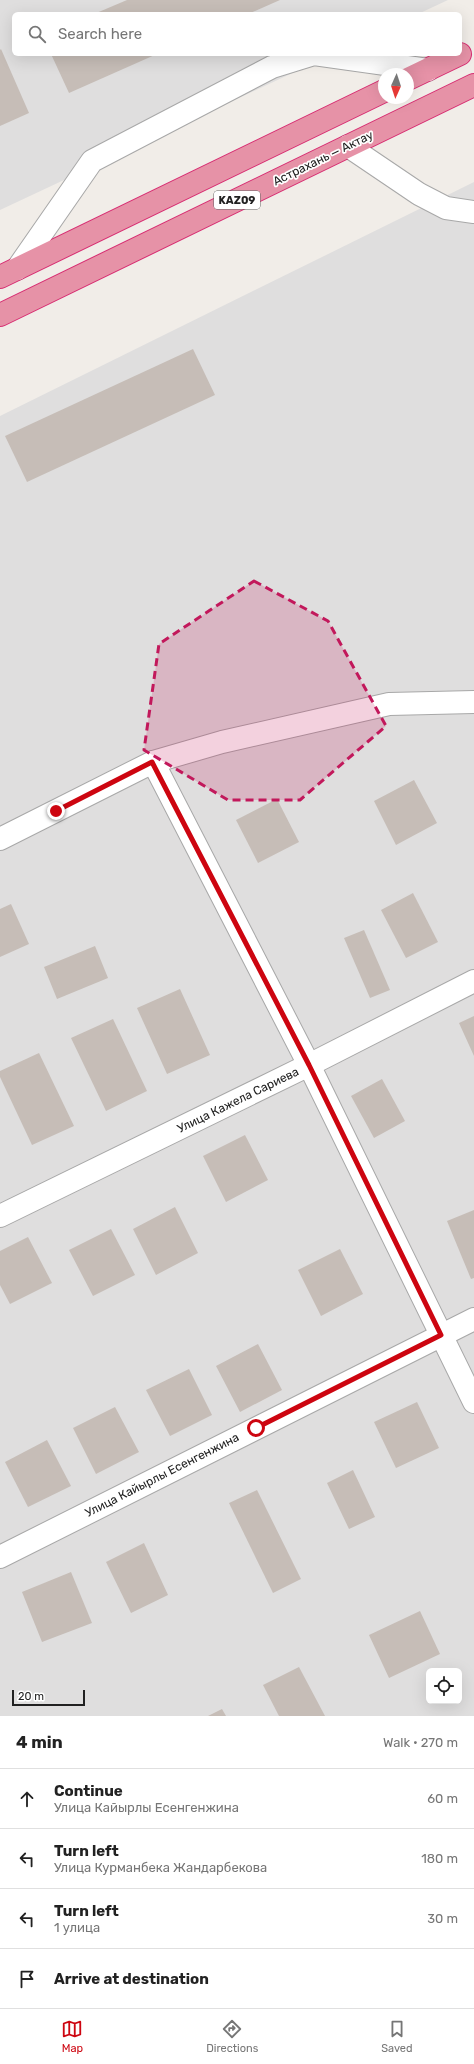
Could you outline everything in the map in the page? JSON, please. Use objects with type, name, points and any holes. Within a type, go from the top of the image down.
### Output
[{"type":"highway","points":[[462,53],[474,47]]},
{"type":"highway","points":[[414,76],[456,56]]},
{"type":"highway","name":"Астрахань — Актау","points":[[0,315],[474,85]]},
{"type":"highway","name":"KAZ09","points":[[9,273],[378,94]]},
{"type":"street","points":[[9,273],[92,161],[272,67],[308,56]]},
{"type":"street","points":[[328,56],[428,70]]},
{"type":"street","points":[[348,146],[419,194],[446,208],[474,212]]},
{"type":"street","points":[[0,839],[152,762],[222,742],[389,704],[474,702]]},
{"type":"street","points":[[152,762],[309,1065],[474,1402]]},
{"type":"street","name":"Улица Кажела Сариева","points":[[0,1216],[309,1065],[474,981]]},
{"type":"street","name":"Улица Кайырлы Есенгенжина","points":[[0,1557],[474,1319]]},
{"type":"highlighted area","points":[[254,581],[328,621],[386,726],[300,800],[228,800],[144,750],[159,644]]},
{"type":"shaded area","points":[[0,0],[448,0],[422,12],[12,12],[12,56],[329,56],[0,210]]},
{"type":"shaded area","points":[[474,182],[474,1716],[0,1716],[0,416]]},
{"type":"building","points":[[127,0],[280,0],[253,12],[99,12]]},
{"type":"building","points":[[1,49],[29,113],[0,126],[0,50]]},
{"type":"building","points":[[52,56],[152,56],[69,93]]},
{"type":"building","points":[[193,349],[215,395],[27,482],[5,436]]},
{"type":"building","points":[[414,780],[437,823],[396,845],[374,801]]},
{"type":"building","points":[[277,799],[299,842],[258,863],[236,820]]},
{"type":"building","points":[[413,893],[438,942],[406,958],[381,910]]},
{"type":"building","points":[[11,904],[29,944],[0,957],[0,909]]},
{"type":"building","points":[[364,930],[390,990],[370,998],[344,938]]},
{"type":"building","points":[[95,946],[108,978],[57,999],[44,967]]},
{"type":"building","points":[[180,989],[210,1055],[167,1074],[137,1008]]},
{"type":"building","points":[[474,1016],[474,1056],[459,1023]]},
{"type":"building","points":[[113,1019],[147,1091],[106,1111],[71,1038]]},
{"type":"building","points":[[39,1053],[74,1126],[32,1145],[0,1077],[0,1071]]},
{"type":"building","points":[[382,1079],[405,1121],[374,1138],[351,1096]]},
{"type":"building","points":[[245,1135],[268,1180],[226,1202],[203,1156]]},
{"type":"building","points":[[175,1207],[198,1253],[156,1275],[133,1229]]},
{"type":"building","points":[[474,1210],[474,1278],[471,1279],[447,1221]]},
{"type":"building","points":[[111,1229],[135,1275],[93,1296],[69,1250]]},
{"type":"building","points":[[28,1237],[52,1283],[10,1304],[0,1285],[0,1251]]},
{"type":"building","points":[[340,1249],[363,1294],[321,1316],[298,1270]]},
{"type":"building","points":[[258,1344],[282,1390],[240,1412],[216,1366]]},
{"type":"building","points":[[189,1369],[212,1415],[170,1436],[146,1390]]},
{"type":"building","points":[[417,1402],[439,1448],[396,1468],[374,1422]]},
{"type":"building","points":[[115,1407],[139,1452],[96,1474],[73,1428]]},
{"type":"building","points":[[47,1440],[71,1486],[28,1507],[5,1462]]},
{"type":"building","points":[[353,1470],[375,1517],[349,1529],[327,1483]]},
{"type":"building","points":[[257,1490],[301,1579],[273,1593],[229,1503]]},
{"type":"building","points":[[144,1543],[168,1595],[131,1613],[106,1562]]},
{"type":"building","points":[[71,1572],[92,1623],[42,1642],[22,1592]]},
{"type":"building","points":[[420,1611],[440,1654],[389,1678],[369,1635]]},
{"type":"building","points":[[299,1667],[325,1716],[279,1716],[263,1685]]},
{"type":"building","points":[[222,1709],[226,1716],[208,1716]]},
{"type":"route","points":[[56,811],[152,762],[309,1065],[441,1335],[256,1428]]}]
